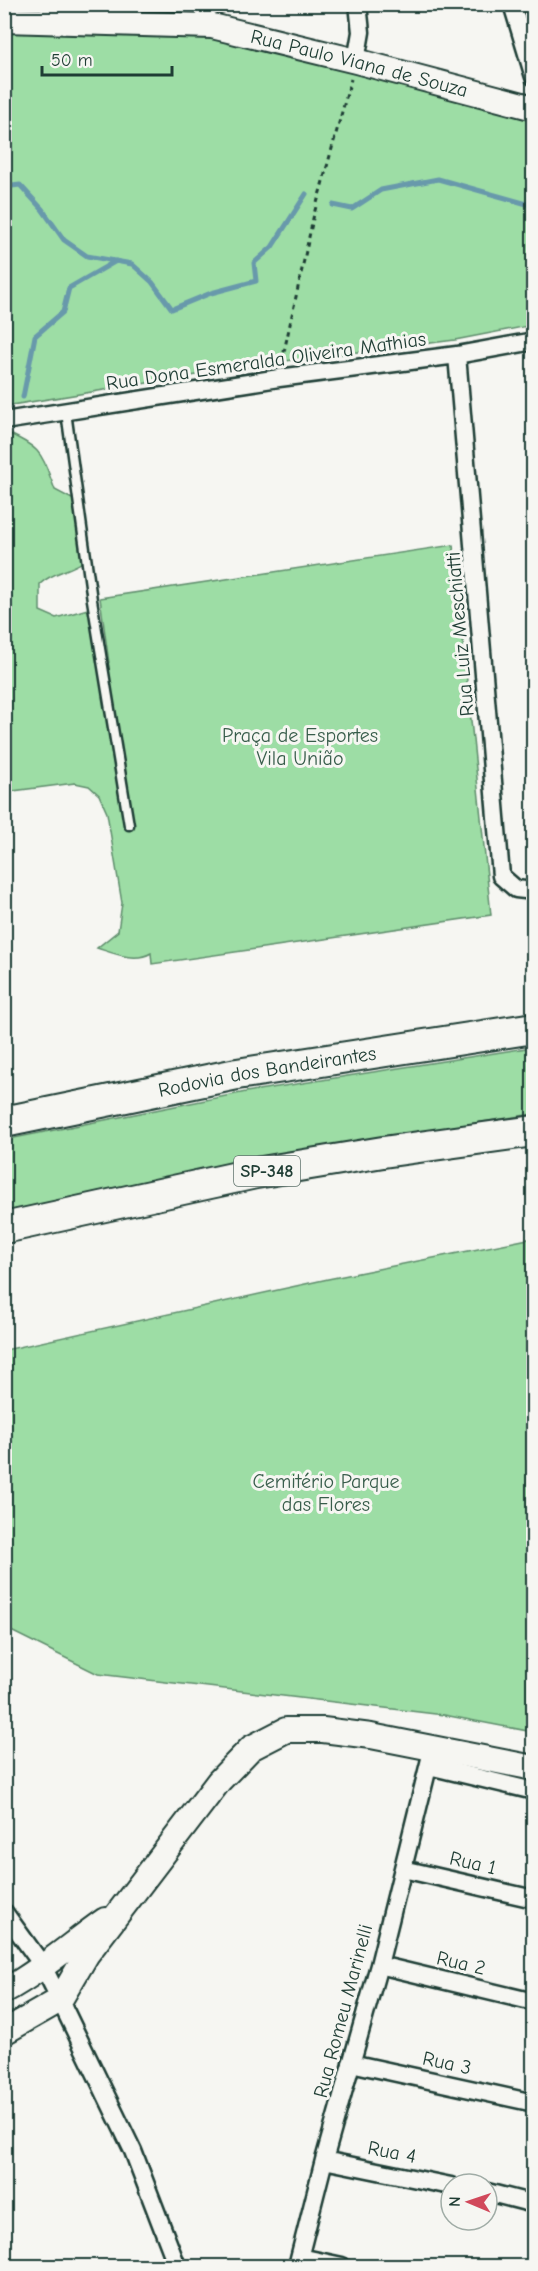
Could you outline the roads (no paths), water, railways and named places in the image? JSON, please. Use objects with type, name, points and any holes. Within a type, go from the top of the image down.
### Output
[{"type":"highway","name":"Rodovia dos Bandeirantes","points":[[4,1122],[237,1074],[534,1028]]},
{"type":"highway","name":"SP-348","points":[[4,1228],[256,1173],[534,1131]]},
{"type":"main road","name":"Rua Paulo Viana de Souza","points":[[4,20],[207,15],[356,61],[534,108]]},
{"type":"main road","points":[[4,2032],[60,2000],[87,1954],[219,1781],[251,1748],[285,1730],[323,1730],[431,1757],[534,1768]]},
{"type":"main road","points":[[4,1991],[43,1966],[72,1942],[126,1905]]},
{"type":"street","points":[[356,61],[361,32],[358,4]]},
{"type":"street","points":[[512,4],[534,77]]},
{"type":"street","name":"Rua Dona Esmeralda Oliveira Mathias","points":[[4,421],[279,378],[457,355],[534,341]]},
{"type":"street","name":"Rua Luiz Meschiatti","points":[[457,355],[501,876],[516,889],[532,892]]},
{"type":"street","points":[[431,1757],[534,1791]]},
{"type":"street","name":"Rua Romeu Marinelli","points":[[299,2262],[324,2160],[379,1965],[431,1757]]},
{"type":"street","name":"Rua 1","points":[[403,1869],[534,1899]]},
{"type":"street","points":[[4,1912],[43,1966],[60,2000],[133,2151],[177,2266]]},
{"type":"street","name":"Rua 2","points":[[379,1965],[534,2002]]},
{"type":"street","name":"Rua 3","points":[[351,2063],[534,2103]]},
{"type":"street","name":"Rua 4","points":[[324,2160],[439,2184]]},
{"type":"street","points":[[499,2195],[534,2204]]},
{"type":"street","points":[[299,2262],[342,2266]]},
{"type":"lane","points":[[66,412],[92,600],[129,825]]},
{"type":"waterway","points":[[333,205],[352,209],[381,190],[438,179],[534,206]]},
{"type":"waterway","points":[[4,187],[20,185],[42,209],[64,240],[87,256],[132,264],[152,282],[172,309],[211,293],[256,281],[254,263],[272,247],[306,194]]},
{"type":"waterway","points":[[23,397],[35,336],[63,312],[69,288],[116,261]]},
{"type":"park label","name":"Praça de Esportes Vila União","points":[[300,746]]},
{"type":"park label","name":"Cemitério Parque das Flores","points":[[326,1492]]}]
